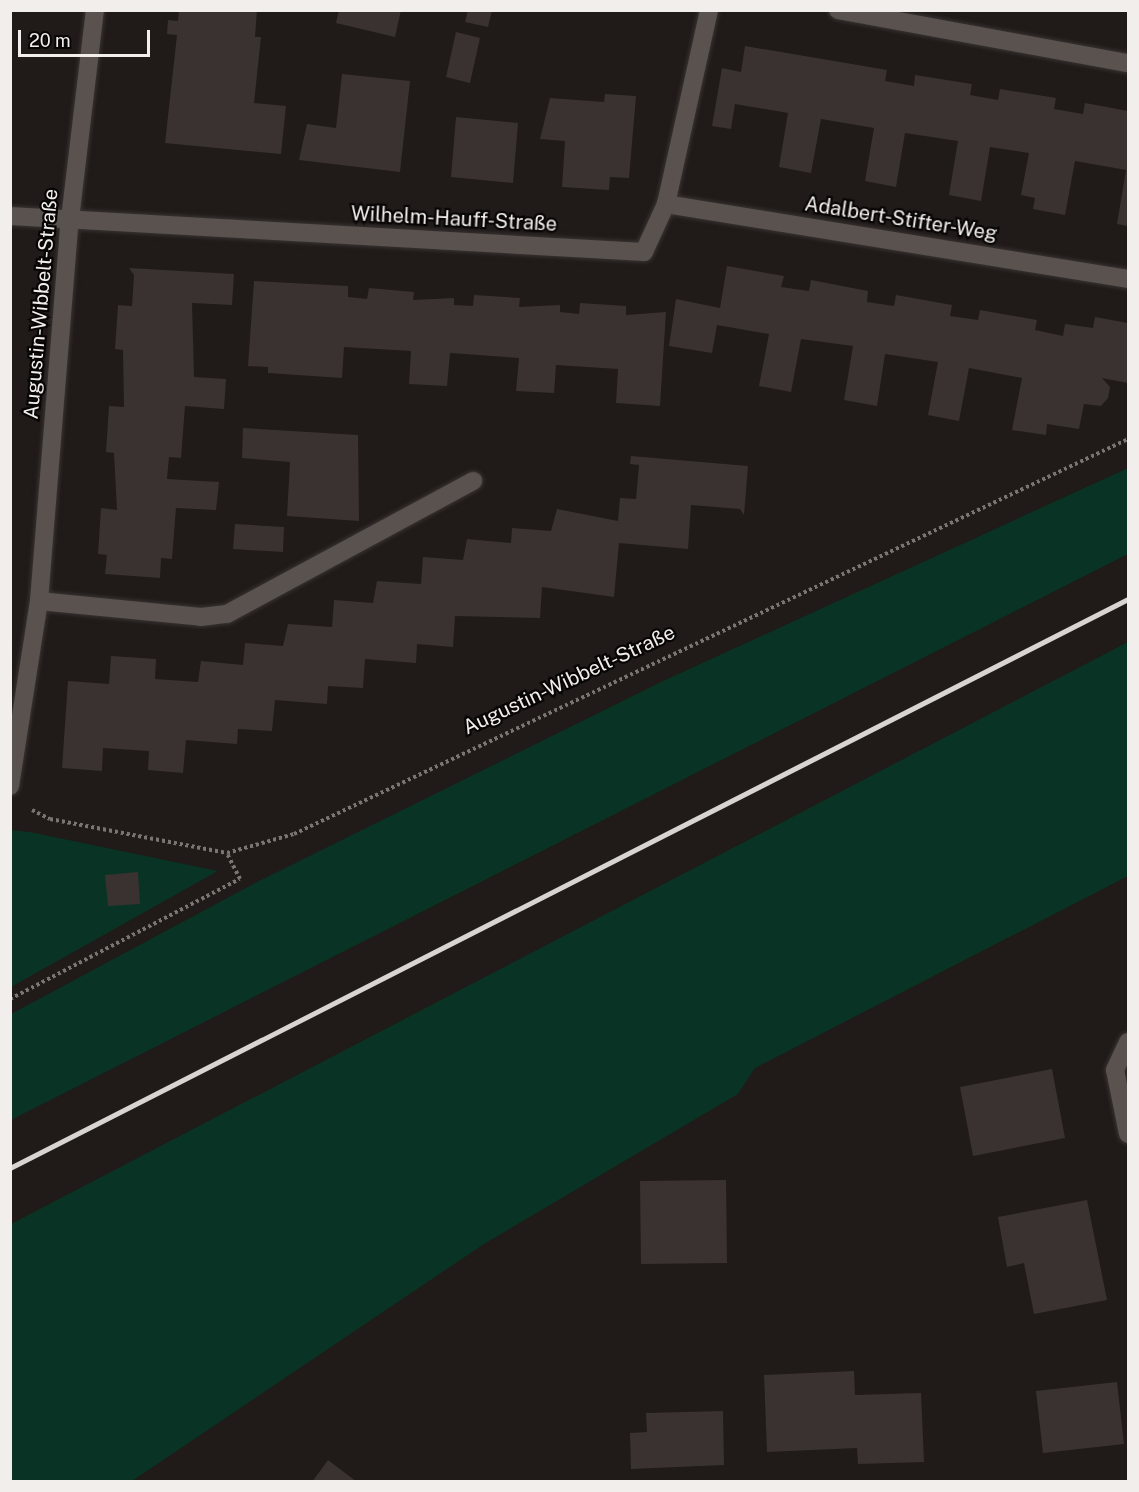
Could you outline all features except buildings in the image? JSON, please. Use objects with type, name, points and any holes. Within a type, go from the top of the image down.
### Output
[{"type":"street","name":"Augustin-Wibbelt-Straße","points":[[10,786],[39,601],[70,219],[95,10]]},
{"type":"street","name":"Wilhelm-Hauff-Straße","points":[[10,216],[644,252],[666,204],[710,10]]},
{"type":"street","points":[[838,10],[1128,63]]},
{"type":"street","name":"Adalbert-Stifter-Weg","points":[[666,204],[1128,279]]},
{"type":"street","points":[[39,601],[201,617],[227,614],[473,481]]},
{"type":"street","points":[[1128,1042],[1114,1070],[1128,1134]]},
{"type":"path","name":"Augustin-Wibbelt-Straße","points":[[20,805],[50,819],[227,853],[294,834],[1128,439]]},
{"type":"path","points":[[10,999],[240,879],[227,853]]},
{"type":"green space","points":[[1128,468],[1128,554],[11,1120],[11,1014],[259,881],[663,681]]},
{"type":"green space","points":[[1128,642],[1128,876],[755,1068],[738,1094],[484,1244],[132,1481],[11,1481],[11,1224]]},
{"type":"green space","points":[[10,830],[30,832],[218,871],[11,987]]},
{"type":"railway","points":[[10,1168],[1128,599]]}]
